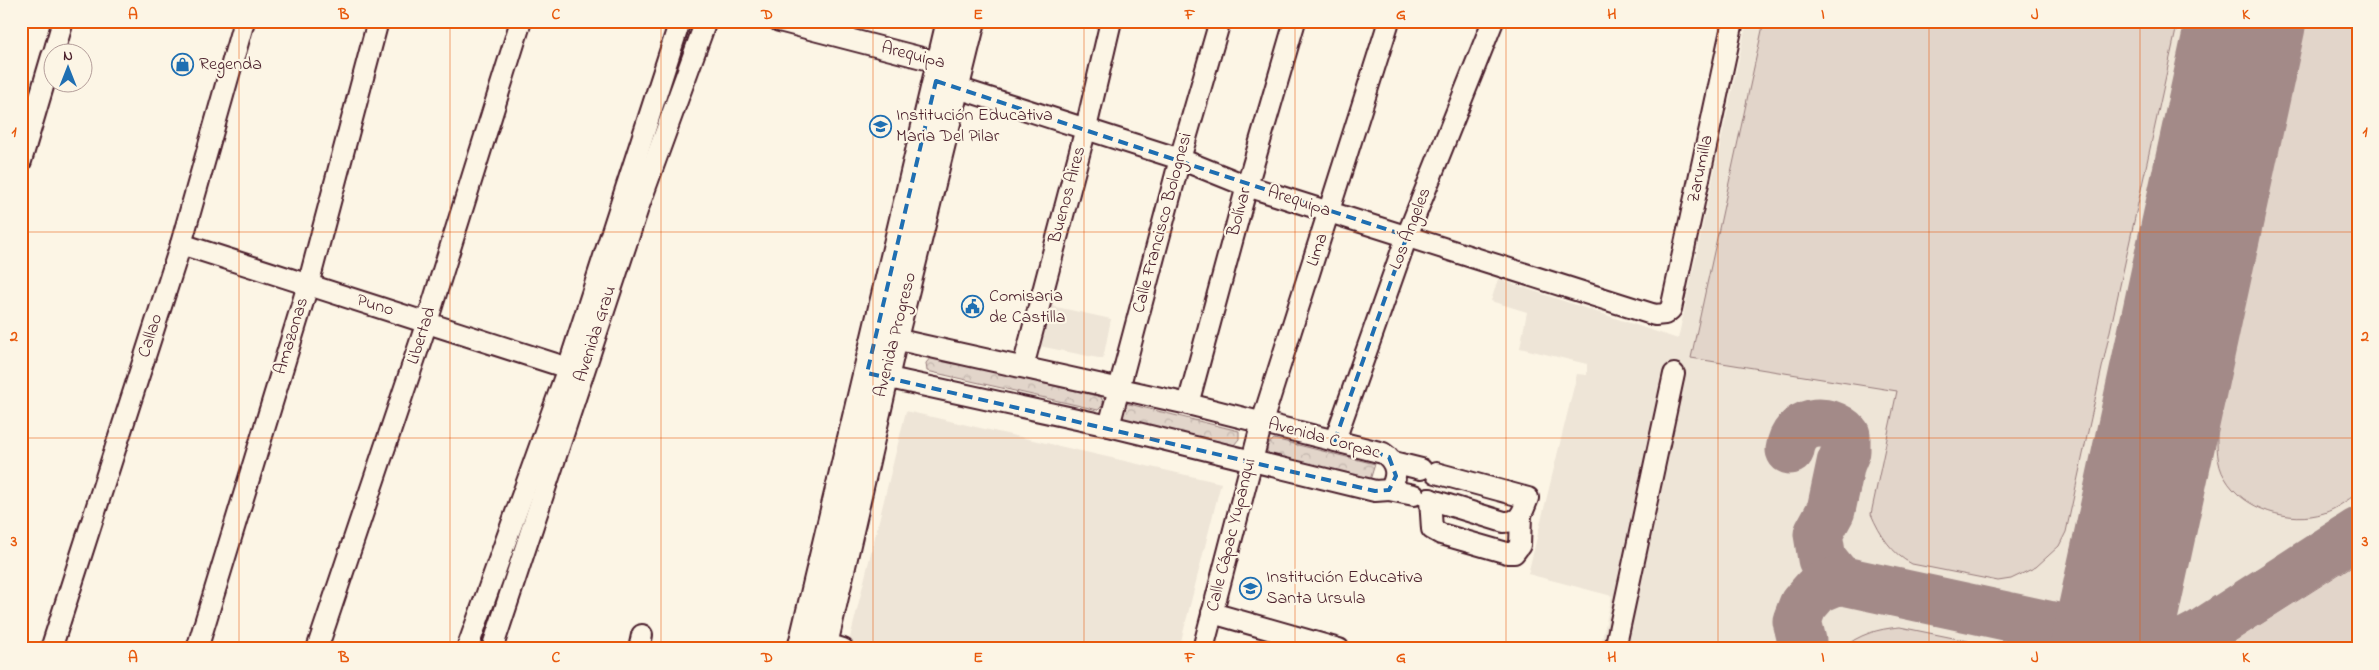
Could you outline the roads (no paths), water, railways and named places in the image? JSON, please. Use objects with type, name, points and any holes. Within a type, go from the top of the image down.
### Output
[{"type":"main road","name":"Avenida Progreso","points":[[948,75],[950,21]]},
{"type":"main road","name":"Avenida Progreso","points":[[823,647],[885,337],[948,75],[972,21]]},
{"type":"street","points":[[57,42],[63,21]]},
{"type":"street","name":"Callao","points":[[51,649],[181,244],[244,21]]},
{"type":"street","name":"Amazonas","points":[[197,649],[308,285],[378,21]]},
{"type":"street","name":"Libertad","points":[[317,649],[427,322],[521,21]]},
{"type":"street","name":"Avenida Grau","points":[[467,649],[568,368],[680,21]]},
{"type":"street","name":"Avenida Grau","points":[[492,649],[638,208],[706,21]]},
{"type":"street","name":"Arequipa","points":[[779,21],[948,75],[1086,128],[1180,159],[1247,186],[1655,315],[1665,314]]},
{"type":"street","name":"Buenos Aires","points":[[1023,367],[1086,128],[1111,21]]},
{"type":"street","name":"Calle Francisco Bolognesi","points":[[1109,426],[1180,159],[1220,21]]},
{"type":"street","name":"Bolívar","points":[[1188,404],[1247,186],[1295,21]]},
{"type":"street","name":"Lima","points":[[1262,422],[1389,21]]},
{"type":"street","name":"Los Ángeles","points":[[1335,440],[1407,236],[1493,21]]},
{"type":"street","name":"Zarumilla","points":[[1665,314],[1671,309],[1733,21]]},
{"type":"street","points":[[21,161],[42,90]]},
{"type":"street","name":"Puno","points":[[181,244],[568,368]]},
{"type":"street","name":"Avenida Corpac","points":[[876,375],[1109,426],[1375,490],[1390,490],[1396,476],[1393,462],[1383,453],[1188,404],[885,337]]},
{"type":"street","points":[[1615,649],[1674,374]]},
{"type":"street","name":"Calle Cápac Yupanqui","points":[[1203,649],[1262,422]]},
{"type":"street","points":[[1393,462],[1528,498],[1521,515],[1520,545],[1514,553],[1507,553],[1440,534],[1432,529],[1424,498]]},
{"type":"street","points":[[1390,490],[1504,522],[1514,522],[1521,515]]},
{"type":"street","points":[[1212,613],[1339,649]]},
{"type":"place","name":"Regenda","points":[[183,65]]},
{"type":"place","name":"Institución Educativa Maria Del Pilar","points":[[880,126]]},
{"type":"place","name":"Comisaria de Castilla","points":[[973,307]]},
{"type":"place","name":"Institución Educativa Santa Ursula","points":[[1250,588]]}]
